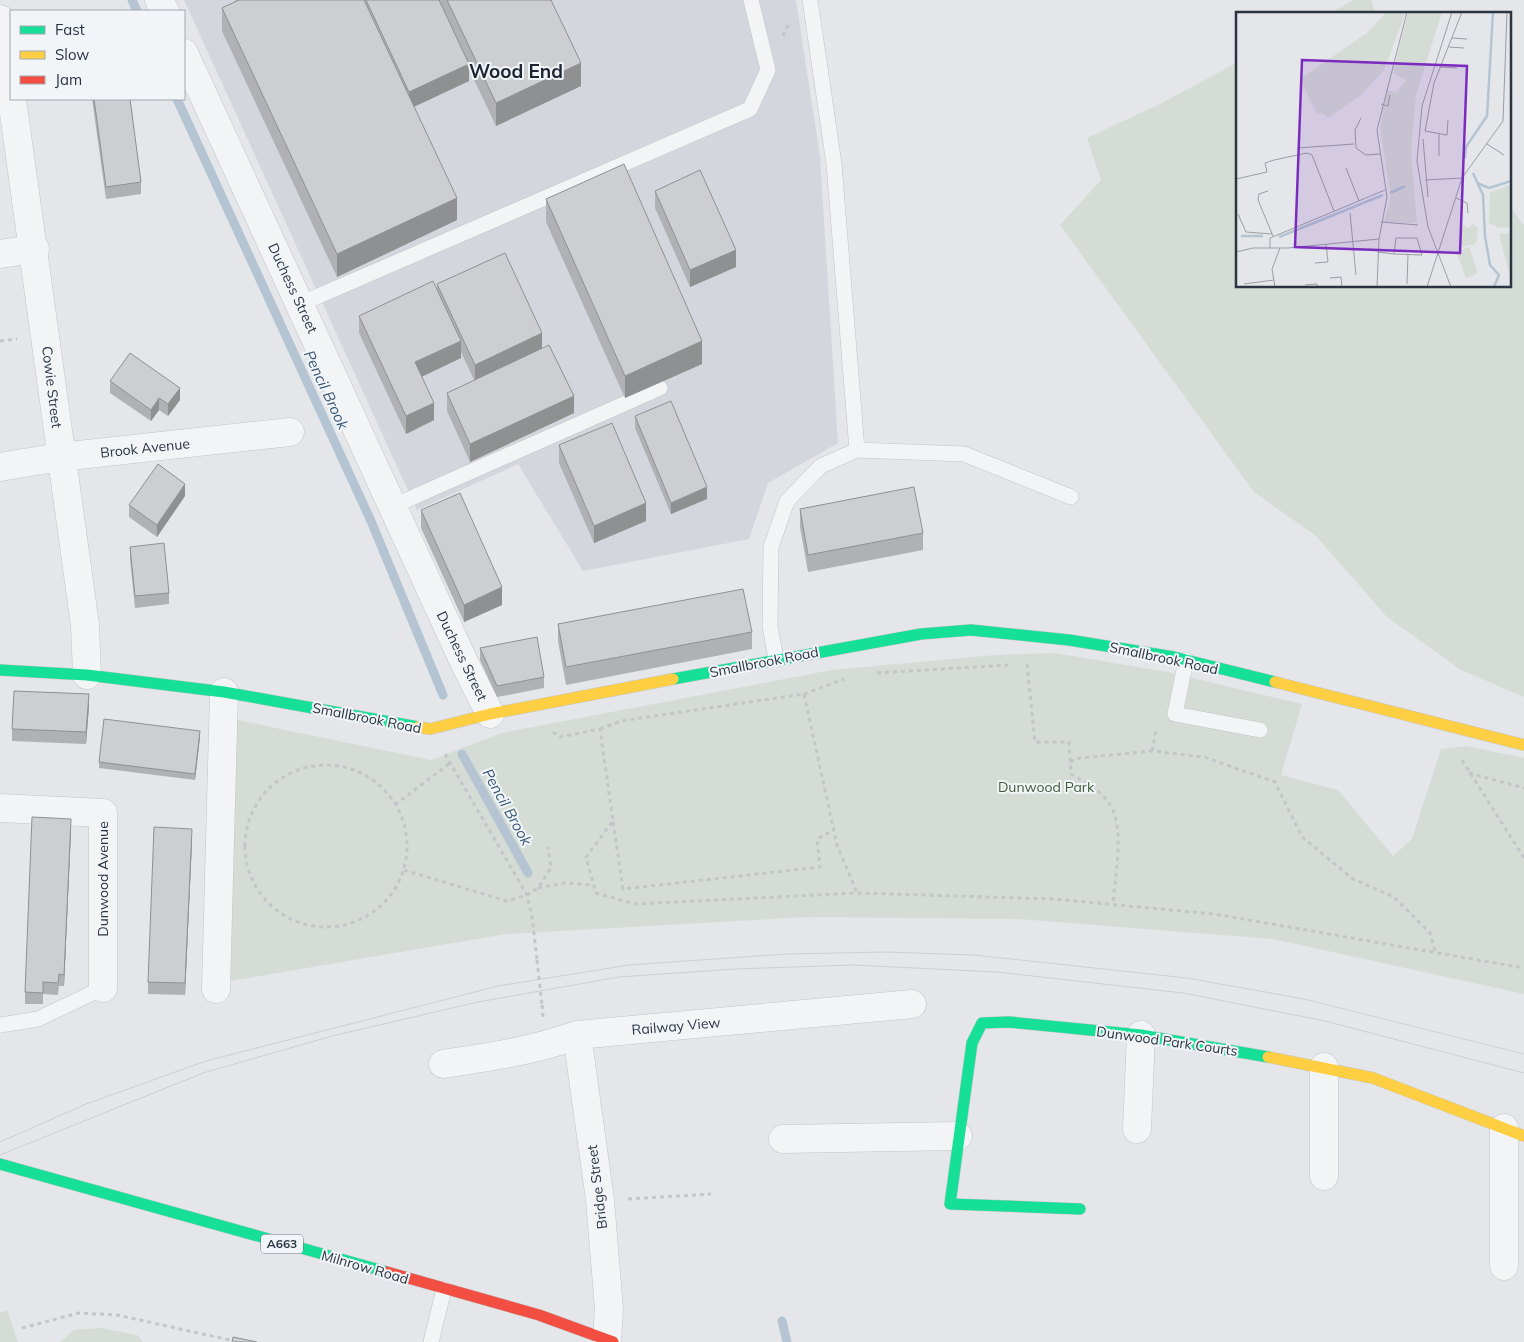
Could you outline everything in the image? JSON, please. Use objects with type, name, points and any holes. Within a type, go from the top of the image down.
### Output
[{"type":"street","points":[[0,18],[10,87]]},
{"type":"street","name":"Duchess Street","points":[[185,54],[464,662],[490,714]]},
{"type":"street","name":"Cowie Street","points":[[12,100],[35,250],[60,458],[85,625],[87,675]]},
{"type":"street","points":[[0,254],[35,250]]},
{"type":"street","name":"Brook Avenue","points":[[0,467],[60,458],[290,432]]},
{"type":"street","name":"Smallbrook Road","points":[[0,670],[87,675],[224,692],[430,730],[490,714],[776,659],[921,634],[971,630],[1069,640],[1186,660],[1524,745]]},
{"type":"street","points":[[216,989],[224,692]]},
{"type":"street","name":"Dunwood Avenue","points":[[0,808],[103,813],[103,988]]},
{"type":"street","name":"Railway View","points":[[443,1064],[519,1053],[547,1046],[577,1035],[912,1004]]},
{"type":"street","name":"Dunwood Park Courts","points":[[1080,1209],[950,1204],[972,1043],[982,1023],[1009,1022],[1141,1035],[1324,1067],[1373,1078],[1514,1132]]},
{"type":"street","name":"Bridge Street","points":[[577,1035],[600,1200],[610,1341]]},
{"type":"street","points":[[1137,1129],[1141,1035]]},
{"type":"street","points":[[1324,1067],[1324,1176]]},
{"type":"street","points":[[1504,1266],[1514,1132]]},
{"type":"street","points":[[783,1139],[958,1136]]},
{"type":"street","name":"Milnrow Road","points":[[0,1164],[539,1315],[610,1341]]},
{"type":"lane","points":[[300,304],[750,109],[768,70],[751,0]]},
{"type":"lane","points":[[810,0],[834,164],[857,450]]},
{"type":"lane","points":[[393,506],[660,388]]},
{"type":"lane","points":[[776,659],[770,626],[771,547],[787,501],[821,466],[857,450],[964,454],[1071,497]]},
{"type":"lane","points":[[1186,660],[1175,714],[1260,730]]},
{"type":"lane","points":[[0,1025],[38,1018],[103,988]]},
{"type":"lane","points":[[431,1342],[444,1289]]},
{"type":"path","points":[[874,674],[1028,664],[1035,742],[1069,742],[1071,774],[1098,791],[1109,802],[1117,817],[1113,904]]},
{"type":"path","points":[[518,710],[560,737],[600,729],[621,721],[804,694],[846,678]]},
{"type":"path","points":[[804,694],[837,845],[857,893]]},
{"type":"path","points":[[1454,728],[1458,754],[1524,858]]},
{"type":"path","points":[[600,729],[623,889],[820,867],[817,839],[834,830]]},
{"type":"path","points":[[430,730],[527,895],[532,916],[542,1005]]},
{"type":"path","points":[[1070,762],[1080,758],[1152,751],[1204,757],[1275,782],[1302,837],[1353,878],[1394,897],[1430,933],[1435,951]]},
{"type":"path","points":[[395,805],[450,763]]},
{"type":"path","points":[[310,765],[337,765],[364,774],[386,791],[395,805],[401,815],[407,842],[404,870],[392,893],[374,912],[351,923],[325,927],[308,925],[277,911],[259,893],[248,869],[244,844],[248,818],[263,794],[284,776],[310,765]]},
{"type":"path","points":[[1469,773],[1524,788]]},
{"type":"path","points":[[613,821],[586,857],[596,893],[635,904],[857,893],[1054,899],[1214,914],[1524,968]]},
{"type":"path","points":[[538,888],[551,868],[548,847]]},
{"type":"path","points":[[404,870],[507,901],[527,895],[538,888],[566,883],[594,884]]},
{"type":"path","points":[[600,1200],[710,1194]]},
{"type":"path","points":[[22,1328],[79,1313],[108,1315],[239,1342]]},
{"type":"shaded area","points":[[184,0],[796,0],[820,157],[838,443],[768,483],[749,539],[583,571],[518,464],[417,510]]},
{"type":"green space","points":[[1354,0],[1371,0],[1375,12],[1332,12]]},
{"type":"green space","points":[[1236,63],[1236,288],[1512,288],[1512,210],[1524,225],[1524,697],[1461,670],[1387,617],[1316,536],[1254,492],[1060,225],[1101,180],[1087,138],[1162,103]]},
{"type":"green space","name":"Dunwood Park","points":[[1055,653],[1167,672],[1302,704],[1281,775],[1338,790],[1393,856],[1412,839],[1441,749],[1466,746],[1524,758],[1524,994],[1273,939],[1019,919],[806,917],[506,934],[225,982],[228,718],[431,760],[502,733],[832,670],[995,655]]},
{"type":"green space","points":[[7,1310],[18,1342],[0,1342],[0,1313]]},
{"type":"green space","points":[[101,1328],[137,1335],[143,1342],[60,1342],[74,1330]]},
{"type":"building","points":[[239,0],[364,0],[457,198],[337,254],[222,8]]},
{"type":"building","points":[[366,0],[439,0],[469,64],[409,92]]},
{"type":"building","points":[[447,0],[551,0],[581,63],[496,103]]},
{"type":"building","points":[[94,100],[130,100],[141,182],[106,187]]},
{"type":"building","points":[[624,164],[702,341],[625,376],[546,199]]},
{"type":"building","points":[[700,170],[736,250],[690,270],[655,191]]},
{"type":"building","points":[[505,253],[542,333],[475,365],[437,284]]},
{"type":"building","points":[[433,281],[461,341],[415,362],[434,403],[406,416],[359,316]]},
{"type":"building","points":[[549,345],[574,396],[470,444],[447,393]]},
{"type":"building","points":[[130,353],[180,388],[168,404],[159,398],[151,410],[110,381]]},
{"type":"building","points":[[671,401],[707,487],[671,503],[635,416]]},
{"type":"building","points":[[612,423],[646,503],[594,526],[559,445]]},
{"type":"building","points":[[158,464],[185,484],[157,525],[129,505]]},
{"type":"building","points":[[914,487],[923,533],[808,555],[800,509]]},
{"type":"building","points":[[460,493],[502,587],[464,605],[421,510]]},
{"type":"building","points":[[164,543],[169,593],[135,596],[130,547]]},
{"type":"building","points":[[743,589],[752,632],[566,667],[558,624]]},
{"type":"building","points":[[537,637],[544,677],[497,686],[480,648]]},
{"type":"building","points":[[14,691],[89,694],[86,732],[12,729]]},
{"type":"building","points":[[104,719],[200,731],[195,774],[99,762]]},
{"type":"building","points":[[32,817],[71,819],[64,975],[59,974],[58,983],[43,982],[43,993],[25,992]]},
{"type":"building","points":[[154,827],[192,829],[185,983],[148,982]]},
{"type":"building","points":[[233,1337],[257,1342],[232,1342]]},
{"type":"waterway","name":"Pencil Brook","points":[[132,0],[137,10]]},
{"type":"waterway","name":"Pencil Brook","points":[[177,100],[371,521],[443,695]]},
{"type":"waterway","name":"Pencil Brook","points":[[462,754],[528,873]]},
{"type":"waterway","name":"Pencil Brook","points":[[782,1321],[787,1342]]},
{"type":"tram line","points":[[0,1142],[86,1104],[206,1061],[498,986],[629,965],[786,954],[886,952],[974,955],[1187,978],[1304,999],[1524,1054]]},
{"type":"tram line","points":[[0,1155],[203,1073],[332,1036],[478,1002],[619,977],[735,969],[853,965],[997,972],[1183,993],[1325,1021],[1524,1073]]},
{"type":"traffic: fast","points":[[673,679],[921,634],[971,630],[1069,640],[1174,657],[1275,682]]},
{"type":"traffic: fast","points":[[0,670],[87,675],[224,692],[418,727]]},
{"type":"traffic: fast","points":[[1080,1209],[950,1204],[972,1043],[982,1023],[1009,1022],[1141,1035],[1268,1057]]},
{"type":"traffic: fast","points":[[0,1164],[387,1272]]},
{"type":"traffic: slow","points":[[418,727],[430,729],[490,714],[673,679]]},
{"type":"traffic: slow","points":[[1275,682],[1524,745]]},
{"type":"traffic: slow","points":[[1268,1057],[1373,1078],[1524,1136]]},
{"type":"traffic: jam","points":[[387,1272],[539,1315],[613,1342]]},
{"type":"district","name":"Wood End","points":[[516,71]]}]
